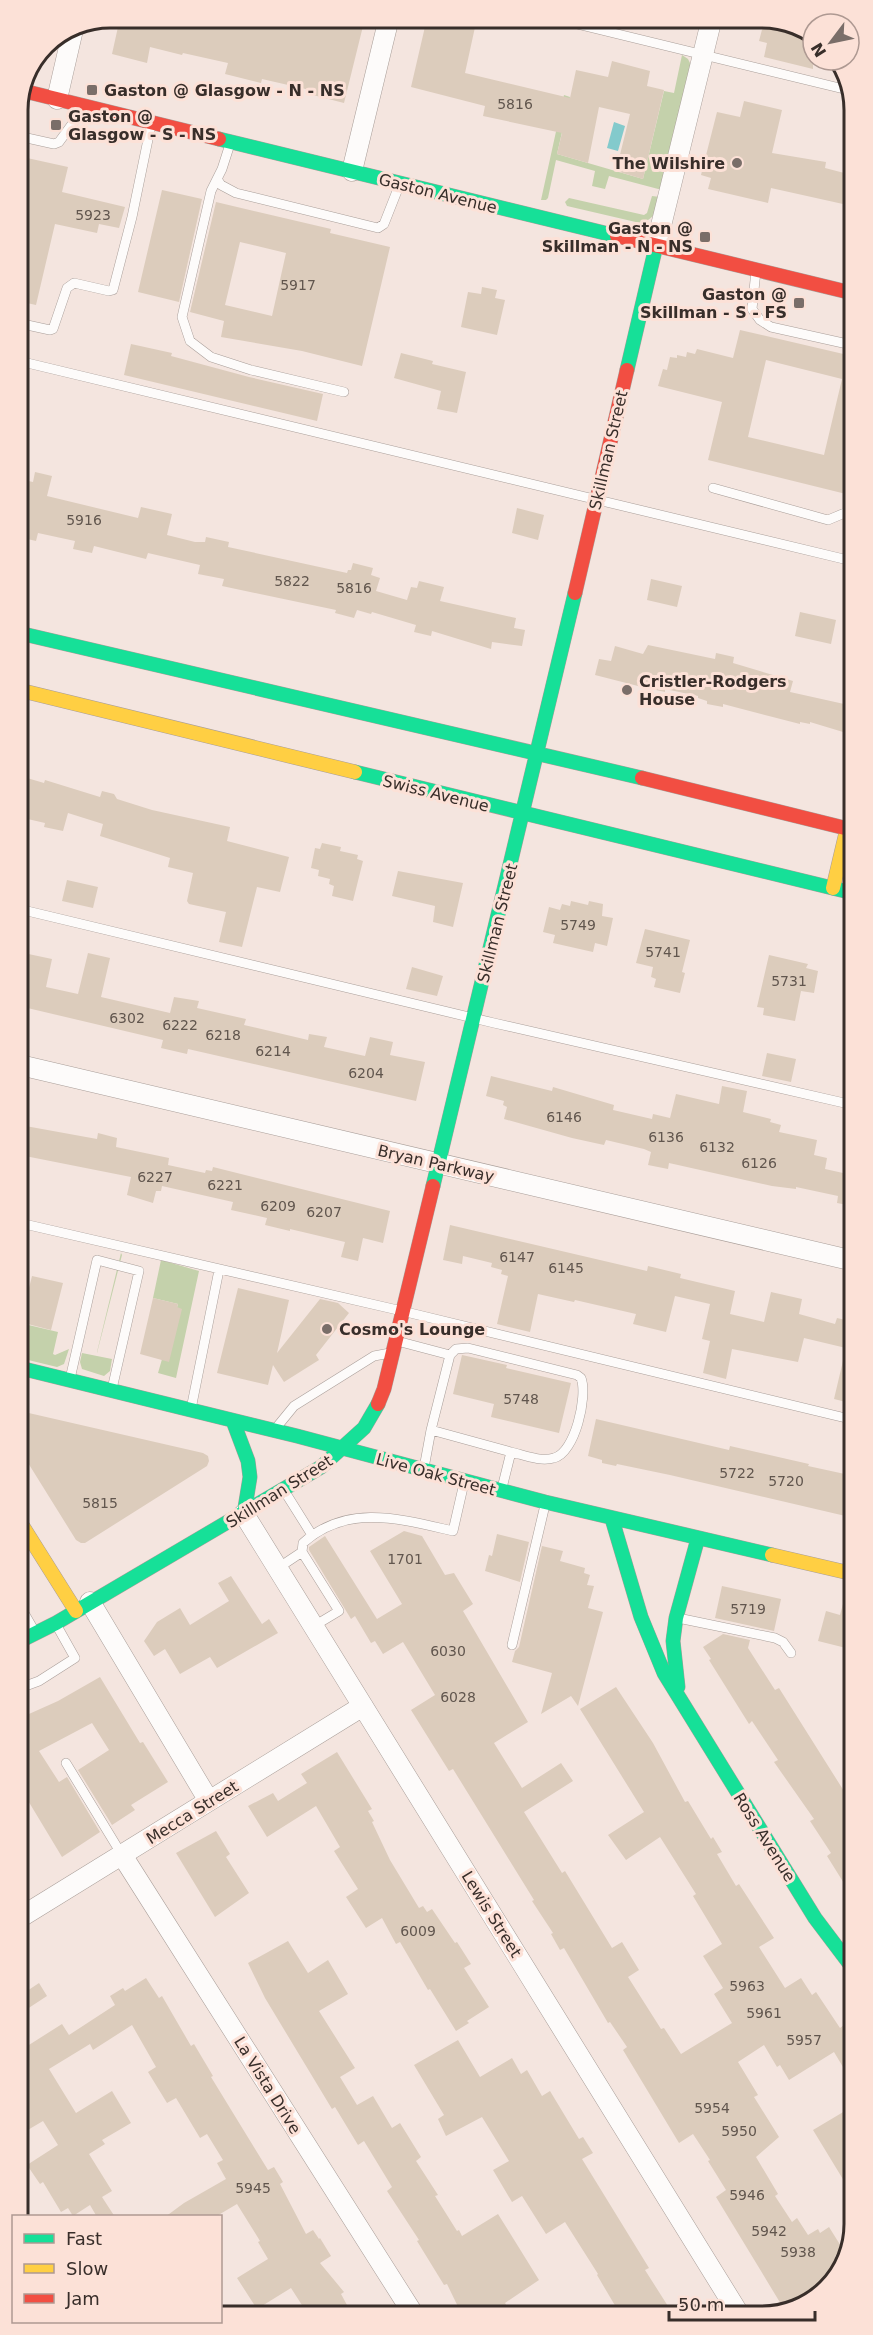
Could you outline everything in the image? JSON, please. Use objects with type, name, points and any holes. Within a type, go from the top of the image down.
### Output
[{"type":"street","points":[[352,171],[386,28]]},
{"type":"street","name":"Skillman Street","points":[[28,1637],[244,1514],[321,1467],[364,1428],[377,1407],[384,1389],[523,814],[709,29]]},
{"type":"street","points":[[57,99],[71,39]]},
{"type":"street","name":"Gaston Avenue","points":[[31,93],[844,291]]},
{"type":"street","points":[[29,635],[537,753],[844,829]]},
{"type":"street","name":"Swiss Avenue","points":[[29,692],[844,891]]},
{"type":"street","points":[[833,888],[844,850]]},
{"type":"street","name":"Bryan Parkway","points":[[29,1067],[844,1259]]},
{"type":"street","name":"Live Oak Street","points":[[28,1370],[612,1519],[844,1572]]},
{"type":"street","points":[[233,1421],[248,1461],[250,1477],[244,1514]]},
{"type":"street","name":"Lewis Street","points":[[244,1514],[735,2306]]},
{"type":"street","name":"Ross Avenue","points":[[612,1519],[650,1645],[680,1700],[815,1918],[844,1956]]},
{"type":"street","points":[[28,1533],[83,1607],[209,1801]]},
{"type":"street","name":"Ross Avenue","points":[[680,1700],[674,1641],[676,1618],[698,1538]]},
{"type":"street","name":"Mecca Street","points":[[28,1913],[363,1706]]},
{"type":"street","name":"La Vista Drive","points":[[122,1855],[408,2306]]},
{"type":"lane","points":[[596,29],[842,89]]},
{"type":"lane","points":[[29,138],[54,144],[59,142],[85,105]]},
{"type":"lane","points":[[29,325],[53,329],[67,288],[74,283],[113,290],[132,217],[151,122]]},
{"type":"lane","points":[[231,142],[211,191],[182,317],[190,341],[211,357],[241,367],[344,392]]},
{"type":"lane","points":[[217,179],[221,185],[236,193],[378,228],[384,224],[400,183]]},
{"type":"lane","points":[[756,270],[752,309],[760,320],[771,327],[844,343]]},
{"type":"lane","points":[[29,363],[844,559]]},
{"type":"lane","points":[[712,488],[828,520],[844,513]]},
{"type":"lane","points":[[29,911],[473,1018],[844,1103]]},
{"type":"lane","points":[[28,1225],[402,1311],[844,1418]]},
{"type":"lane","points":[[69,1381],[97,1260],[139,1271],[111,1391]]},
{"type":"lane","points":[[191,1411],[219,1270]]},
{"type":"lane","points":[[273,1431],[294,1406],[374,1356],[393,1347],[450,1354]]},
{"type":"lane","points":[[423,1470],[431,1430],[450,1354],[456,1349],[468,1348],[577,1375],[581,1378],[584,1395],[574,1436],[569,1447],[554,1458],[539,1458],[511,1452],[431,1430]]},
{"type":"lane","points":[[501,1491],[511,1452]]},
{"type":"lane","points":[[314,1626],[339,1611],[302,1552],[303,1543],[312,1535],[335,1523],[359,1518],[392,1517],[453,1531],[464,1481]]},
{"type":"lane","points":[[284,1490],[312,1535]]},
{"type":"lane","points":[[512,1645],[545,1502]]},
{"type":"lane","points":[[278,1568],[302,1552]]},
{"type":"lane","points":[[676,1618],[775,1638],[783,1642],[791,1653]]},
{"type":"lane","points":[[28,1620],[36,1634]]},
{"type":"lane","points":[[28,1685],[39,1681],[75,1658],[56,1623]]},
{"type":"lane","points":[[66,1763],[122,1855]]},
{"type":"green space","points":[[682,55],[691,65],[662,190],[609,176],[605,189],[592,186],[595,171],[556,160],[548,198],[541,200],[564,95],[570,97],[557,154],[643,179],[664,91],[674,93]]},
{"type":"green space","points":[[652,196],[660,197],[656,210],[652,217],[640,223],[567,206],[565,202],[569,198],[644,215],[647,213]]},
{"type":"green space","points":[[121,1253],[122,1255],[97,1353],[97,1352]]},
{"type":"green space","points":[[161,1260],[199,1271],[176,1378],[158,1373],[178,1304],[153,1298]]},
{"type":"green space","points":[[28,1325],[58,1332],[53,1354],[69,1349],[64,1364],[57,1367],[28,1360]]},
{"type":"green space","points":[[82,1353],[112,1359],[110,1371],[104,1376],[82,1369],[80,1362]]},
{"type":"water","points":[[614,122],[625,126],[618,151],[607,148]]},
{"type":"building","points":[[118,28],[362,28],[344,103],[309,94],[310,90],[262,79],[261,83],[225,74],[228,63],[183,53],[182,55],[150,47],[147,63],[112,54]]},
{"type":"building","points":[[425,28],[475,29],[465,73],[570,98],[576,70],[608,77],[612,61],[650,71],[647,86],[664,90],[643,179],[616,171],[630,114],[599,107],[588,163],[557,154],[562,133],[483,116],[485,106],[411,87]]},
{"type":"building","points":[[762,29],[784,31],[801,38],[801,66],[764,57],[767,43],[759,41]]},
{"type":"building","name":"The Wilshire","points":[[744,101],[782,110],[772,153],[826,162],[825,168],[844,173],[844,204],[771,188],[768,203],[708,189],[711,178],[701,175],[717,112],[740,117]]},
{"type":"building","points":[[29,158],[68,167],[62,192],[125,207],[119,228],[99,224],[97,233],[55,224],[36,305],[29,303]]},
{"type":"building","points":[[162,190],[202,199],[179,302],[138,292]]},
{"type":"building","points":[[216,202],[331,229],[330,233],[390,247],[362,366],[302,351],[221,337],[224,321],[190,312]],"holes":[[[240,242],[286,253],[272,316],[225,305]]]},
{"type":"building","points":[[482,287],[497,290],[495,298],[505,300],[497,335],[461,327],[468,292],[481,294]]},
{"type":"building","points":[[740,330],[844,354],[844,494],[708,460],[722,402],[658,386],[663,369],[667,370],[670,357],[677,358],[677,355],[686,357],[687,352],[695,354],[697,349],[733,358]],"holes":[[[766,360],[842,379],[824,455],[748,437]]]},
{"type":"building","points":[[131,344],[172,353],[171,356],[249,377],[323,394],[317,421],[124,375]]},
{"type":"building","points":[[401,353],[433,361],[432,364],[466,372],[457,413],[437,409],[441,391],[394,378]]},
{"type":"building","points":[[35,472],[52,476],[47,496],[138,518],[141,507],[172,514],[167,535],[195,542],[205,542],[206,537],[229,542],[228,547],[347,573],[351,570],[353,563],[373,568],[371,575],[380,578],[376,591],[407,600],[411,587],[417,588],[419,581],[444,587],[440,601],[516,618],[514,628],[525,630],[522,646],[492,642],[491,649],[432,631],[431,636],[414,632],[416,625],[372,612],[371,614],[357,610],[354,618],[335,613],[336,610],[222,586],[224,579],[198,574],[200,565],[148,553],[146,559],[94,546],[92,553],[73,549],[75,541],[38,533],[36,541],[29,539],[29,481],[33,482]]},
{"type":"building","points":[[517,508],[544,515],[538,540],[512,533]]},
{"type":"building","points":[[651,579],[682,586],[677,607],[647,600]]},
{"type":"building","points":[[800,612],[836,620],[831,644],[795,636]]},
{"type":"building","points":[[648,645],[715,659],[716,653],[734,657],[733,663],[793,681],[790,692],[844,704],[844,732],[810,722],[810,724],[800,722],[800,724],[723,704],[723,707],[707,704],[707,701],[698,696],[665,689],[665,692],[595,675],[599,659],[611,661],[615,646],[643,654]]},
{"type":"building","points":[[29,778],[44,783],[45,780],[100,797],[102,791],[114,794],[117,799],[152,810],[230,827],[227,841],[289,857],[280,892],[257,887],[242,947],[219,942],[226,912],[189,904],[187,901],[193,873],[168,867],[170,858],[100,836],[103,824],[68,813],[63,831],[44,827],[45,823],[29,819]]},
{"type":"building","points":[[322,843],[341,847],[340,851],[358,855],[357,859],[363,861],[353,901],[332,896],[334,886],[329,884],[330,879],[318,876],[319,870],[311,868],[315,848],[320,849]]},
{"type":"building","points":[[398,871],[463,883],[453,927],[433,922],[435,906],[392,896]]},
{"type":"building","points":[[67,880],[98,887],[93,908],[62,901]]},
{"type":"building","points":[[571,901],[588,905],[589,901],[603,904],[602,916],[613,918],[607,946],[595,943],[593,952],[553,943],[555,935],[543,932],[549,907],[560,910],[562,904],[570,906]]},
{"type":"building","points":[[645,929],[690,940],[682,972],[685,973],[680,993],[654,987],[656,979],[651,977],[653,967],[636,963]]},
{"type":"building","points":[[88,953],[110,958],[101,997],[170,1013],[174,997],[199,1001],[197,1008],[246,1019],[244,1025],[308,1040],[309,1034],[327,1037],[324,1047],[365,1056],[370,1037],[393,1042],[390,1055],[425,1062],[416,1101],[188,1049],[187,1054],[161,1048],[163,1040],[29,1008],[29,954],[52,959],[46,987],[78,994]]},
{"type":"building","points":[[769,955],[808,964],[806,968],[818,971],[814,993],[801,991],[795,1021],[763,1015],[764,1008],[757,1007]]},
{"type":"building","points":[[412,967],[443,976],[437,996],[406,989]]},
{"type":"building","points":[[767,1053],[796,1059],[791,1082],[762,1076]]},
{"type":"building","points":[[491,1076],[552,1091],[553,1087],[614,1105],[613,1110],[652,1119],[653,1114],[670,1118],[676,1094],[719,1104],[722,1086],[747,1091],[743,1112],[771,1119],[770,1122],[781,1125],[779,1132],[817,1140],[814,1155],[827,1158],[825,1169],[843,1173],[844,1167],[844,1204],[837,1203],[838,1196],[796,1187],[796,1189],[772,1186],[669,1163],[668,1169],[648,1165],[651,1152],[644,1149],[606,1140],[604,1145],[504,1119],[507,1107],[503,1105],[504,1101],[486,1096]]},
{"type":"building","points":[[29,1127],[97,1139],[98,1133],[117,1138],[116,1147],[169,1158],[168,1165],[205,1173],[206,1170],[212,1171],[213,1167],[390,1211],[383,1243],[363,1238],[358,1261],[341,1257],[345,1242],[265,1225],[267,1218],[231,1210],[233,1202],[162,1186],[161,1191],[156,1191],[153,1203],[127,1195],[131,1177],[29,1157]]},
{"type":"building","points":[[450,1225],[647,1271],[648,1266],[681,1274],[680,1278],[735,1291],[730,1314],[764,1322],[771,1292],[802,1299],[799,1314],[835,1324],[837,1318],[844,1320],[844,1348],[804,1338],[798,1362],[732,1349],[726,1379],[703,1373],[710,1341],[702,1339],[710,1304],[675,1296],[666,1332],[633,1324],[636,1314],[538,1294],[530,1332],[497,1324],[508,1276],[501,1274],[502,1270],[491,1267],[492,1263],[463,1256],[462,1264],[443,1260]]},
{"type":"building","points":[[32,1276],[63,1283],[51,1330],[28,1324],[29,1288]]},
{"type":"building","points":[[238,1288],[289,1300],[277,1353],[320,1299],[338,1303],[349,1313],[316,1355],[319,1360],[284,1382],[273,1365],[268,1385],[217,1373]]},
{"type":"building","points":[[153,1298],[178,1304],[177,1307],[182,1309],[169,1362],[140,1354]]},
{"type":"building","points":[[462,1355],[571,1383],[559,1433],[491,1417],[494,1404],[453,1394]]},
{"type":"building","points":[[844,1356],[844,1402],[834,1399]]},
{"type":"building","points":[[28,1413],[208,1456],[207,1466],[85,1543],[76,1540],[28,1463]]},
{"type":"building","points":[[596,1419],[729,1450],[730,1446],[809,1464],[808,1466],[844,1474],[844,1516],[670,1475],[602,1463],[602,1460],[588,1456]]},
{"type":"building","points":[[404,1531],[422,1536],[445,1575],[454,1573],[473,1604],[463,1611],[528,1722],[494,1743],[522,1788],[561,1763],[573,1781],[524,1812],[562,1873],[565,1871],[612,1948],[622,1942],[639,1970],[628,1977],[661,2029],[664,2028],[681,2054],[732,2023],[714,1994],[723,1988],[703,1956],[722,1944],[693,1896],[696,1894],[660,1837],[626,1860],[608,1835],[644,1812],[580,1709],[616,1687],[653,1743],[685,1802],[688,1801],[711,1839],[713,1837],[722,1852],[717,1854],[736,1886],[739,1884],[774,1938],[759,1947],[785,1988],[801,1978],[812,1995],[816,1992],[840,2028],[844,2025],[844,2069],[834,2052],[789,2080],[780,2065],[777,2067],[764,2045],[738,2062],[758,2095],[754,2097],[779,2137],[756,2157],[778,2194],[775,2196],[792,2222],[797,2218],[808,2235],[818,2229],[820,2233],[829,2227],[841,2247],[828,2275],[808,2293],[781,2305],[716,2197],[726,2190],[708,2161],[710,2160],[693,2134],[679,2143],[623,2050],[627,2047],[610,2022],[608,2023],[564,1948],[560,1950],[551,1934],[553,1933],[532,1901],[534,1900],[453,1769],[449,1771],[411,1710],[435,1695],[403,1642],[383,1654],[375,1641],[371,1643],[355,1616],[351,1619],[309,1547],[325,1536],[377,1619],[402,1604],[370,1551]]},
{"type":"building","points":[[497,1534],[529,1542],[520,1582],[485,1571],[489,1555],[492,1556]]},
{"type":"building","points":[[542,1546],[563,1551],[560,1561],[585,1568],[584,1573],[590,1575],[587,1585],[594,1586],[588,1608],[603,1612],[578,1706],[571,1696],[541,1714],[552,1673],[512,1662],[515,1651],[519,1647]]},
{"type":"building","points":[[231,1576],[262,1624],[269,1619],[278,1633],[217,1668],[210,1657],[180,1674],[165,1649],[154,1656],[144,1641],[157,1622],[180,1608],[190,1625],[229,1601],[218,1583]]},
{"type":"building","points":[[722,1586],[781,1599],[774,1631],[715,1618]]},
{"type":"building","points":[[844,1600],[844,1648],[818,1641],[826,1611],[840,1615]]},
{"type":"building","points":[[723,1634],[750,1640],[748,1648],[775,1690],[779,1688],[844,1791],[844,1883],[827,1856],[831,1853],[810,1821],[814,1819],[774,1762],[778,1760],[752,1721],[749,1724],[703,1647]]},
{"type":"building","points":[[100,1677],[140,1743],[143,1742],[168,1782],[131,1805],[135,1810],[112,1825],[78,1770],[109,1750],[92,1723],[39,1751],[59,1782],[67,1777],[100,1832],[62,1857],[28,1801],[28,1714],[58,1701]]},
{"type":"building","points":[[337,1752],[372,1809],[368,1811],[390,1860],[419,1908],[423,1906],[427,1912],[432,1909],[471,1964],[464,1968],[489,2007],[456,2031],[430,1989],[428,1990],[400,1942],[396,1944],[382,1918],[366,1928],[346,1897],[358,1889],[334,1851],[340,1847],[316,1806],[267,1837],[248,1806],[273,1793],[278,1801],[307,1783],[301,1774]]},
{"type":"building","points":[[216,1831],[230,1854],[226,1857],[249,1893],[215,1917],[176,1853]]},
{"type":"building","points":[[288,1941],[308,1973],[328,1960],[348,1994],[319,2011],[355,2068],[340,2077],[357,2105],[373,2096],[392,2128],[400,2123],[421,2157],[416,2161],[438,2195],[435,2196],[462,2236],[498,2214],[539,2280],[505,2303],[507,2306],[458,2306],[447,2284],[444,2285],[417,2241],[419,2240],[387,2191],[392,2187],[364,2141],[358,2145],[335,2107],[332,2109],[265,1998],[248,1963]]},
{"type":"building","points":[[146,1978],[159,1998],[162,1996],[191,2046],[194,2044],[213,2076],[211,2077],[268,2170],[274,2167],[283,2182],[280,2184],[306,2234],[313,2230],[331,2256],[320,2263],[344,2292],[341,2294],[348,2306],[303,2306],[291,2288],[262,2306],[255,2306],[237,2278],[268,2259],[258,2242],[260,2241],[237,2204],[218,2215],[168,2215],[226,2179],[217,2163],[223,2160],[207,2134],[200,2138],[176,2098],[167,2103],[148,2072],[156,2067],[132,2025],[93,2050],[90,2044],[49,2069],[76,2113],[112,2091],[131,2123],[102,2140],[105,2144],[89,2154],[112,2191],[102,2197],[114,2215],[96,2215],[90,2205],[75,2215],[68,2208],[61,2212],[43,2182],[40,2184],[28,2164],[58,2145],[43,2121],[28,2130],[28,2046],[62,2024],[69,2035],[115,2005],[110,1996],[123,1988],[125,1991]]},
{"type":"building","points":[[39,1983],[47,1996],[28,2008],[28,1990]]},
{"type":"building","points":[[458,2040],[480,2077],[512,2058],[521,2074],[527,2070],[542,2096],[550,2091],[579,2139],[583,2137],[593,2153],[582,2159],[649,2268],[645,2270],[668,2306],[615,2306],[565,2222],[546,2234],[522,2196],[512,2202],[493,2170],[509,2161],[482,2117],[446,2136],[438,2119],[444,2115],[414,2065]]},
{"type":"building","points":[[844,2112],[844,2181],[813,2130]]},
{"type":"traffic: fast","points":[[219,139],[617,236]]},
{"type":"traffic: fast","points":[[627,370],[656,246]]},
{"type":"traffic: fast","points":[[433,1186],[575,593]]},
{"type":"traffic: fast","points":[[29,635],[642,778]]},
{"type":"traffic: fast","points":[[355,772],[844,891]]},
{"type":"traffic: fast","points":[[28,1370],[297,1436],[545,1502],[772,1555]]},
{"type":"traffic: fast","points":[[28,1637],[56,1623],[321,1467],[364,1428],[378,1404]]},
{"type":"traffic: fast","points":[[233,1421],[248,1461],[250,1477],[244,1514]]},
{"type":"traffic: fast","points":[[612,1519],[641,1617],[664,1673],[815,1918],[844,1956]]},
{"type":"traffic: fast","points":[[678,1687],[673,1641],[676,1618],[698,1538]]},
{"type":"traffic: slow","points":[[29,692],[355,772]]},
{"type":"traffic: slow","points":[[833,888],[844,842]]},
{"type":"traffic: slow","points":[[28,1535],[76,1611]]},
{"type":"traffic: slow","points":[[772,1555],[844,1572]]},
{"type":"traffic: jam","points":[[31,93],[219,139]]},
{"type":"traffic: jam","points":[[617,236],[844,291]]},
{"type":"traffic: jam","points":[[575,593],[627,370]]},
{"type":"traffic: jam","points":[[642,778],[844,828]]},
{"type":"traffic: jam","points":[[378,1404],[384,1389],[433,1186]]},
{"type":"place","name":"Gaston @ Glasgow - N - NS","points":[[92,90]]},
{"type":"place","name":"Gaston @ Glasgow - S - NS","points":[[56,125]]},
{"type":"place","name":"The Wilshire","points":[[737,163]]},
{"type":"place","name":"Gaston @ Skillman - N - NS","points":[[705,237]]},
{"type":"place","name":"Gaston @ Skillman - S - FS","points":[[799,303]]},
{"type":"place","name":"Cristler-Rodgers House","points":[[627,690]]},
{"type":"place","name":"Cosmo's Lounge","points":[[327,1329]]}]
